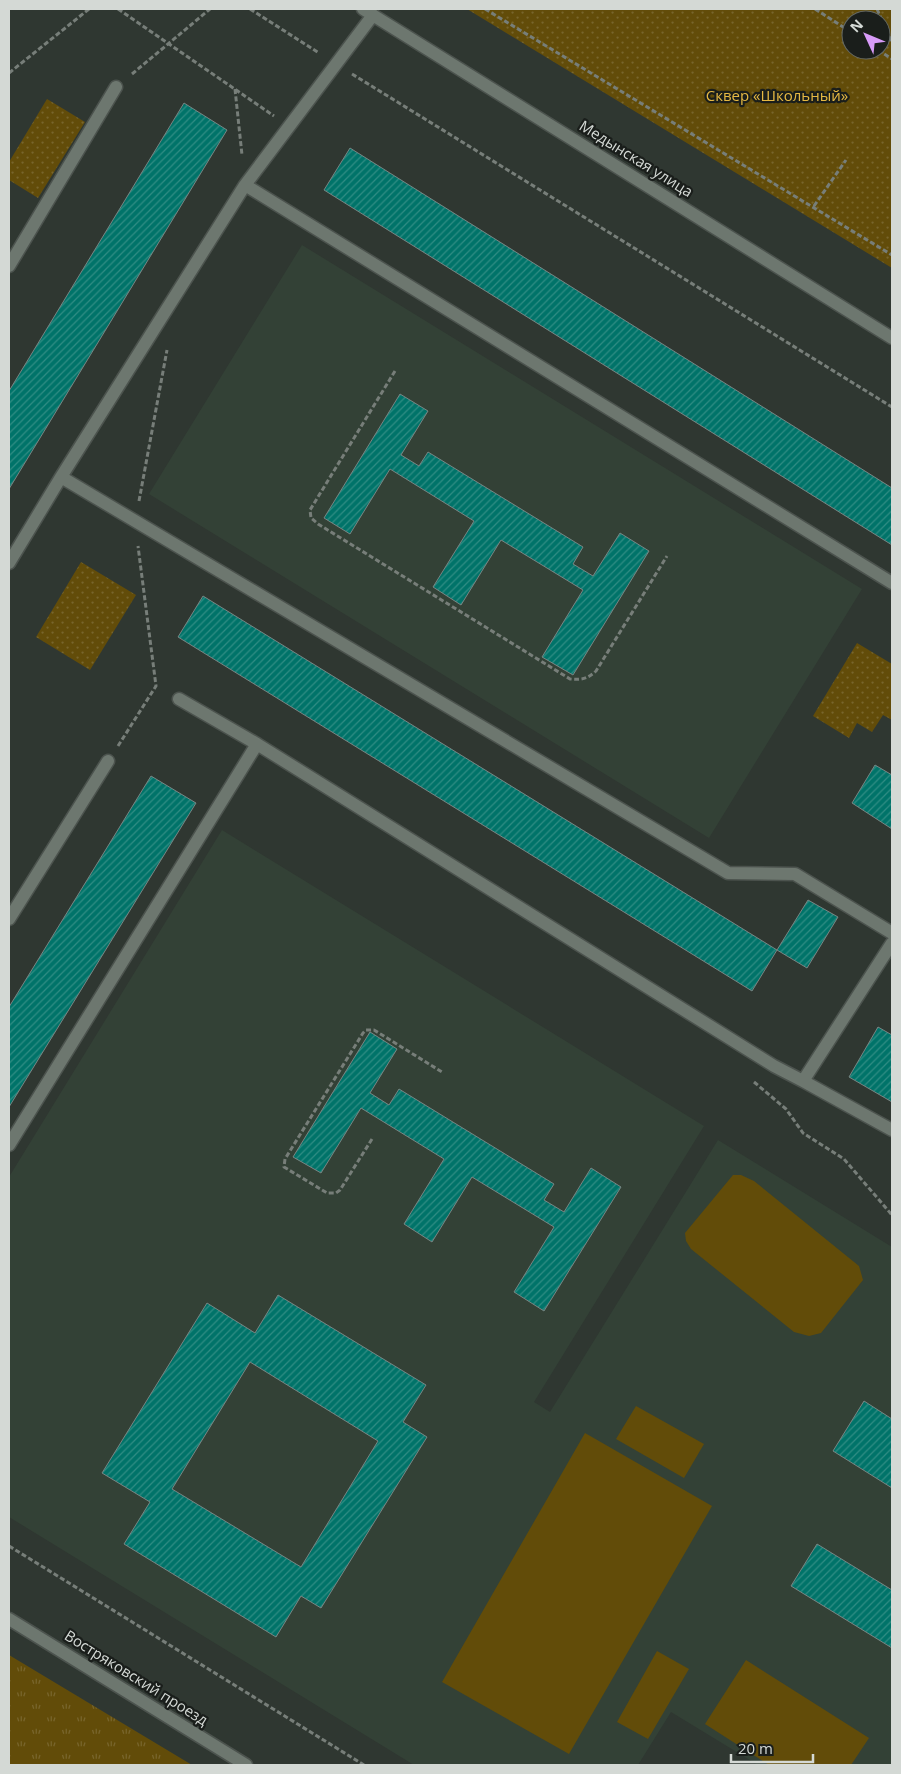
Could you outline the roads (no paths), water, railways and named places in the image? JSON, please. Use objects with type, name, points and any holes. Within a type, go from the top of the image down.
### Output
[{"type":"street","points":[[9,563],[245,185],[336,64],[368,12]]},
{"type":"street","name":"Медынская улица","points":[[368,12],[892,338]]},
{"type":"street","points":[[9,266],[116,87]]},
{"type":"street","points":[[245,185],[892,583]]},
{"type":"street","points":[[61,477],[728,873],[795,874],[892,933]]},
{"type":"street","points":[[179,699],[257,744],[765,1061],[892,1130]]},
{"type":"street","points":[[9,1145],[257,744]]},
{"type":"street","points":[[9,918],[108,761]]},
{"type":"street","points":[[803,1080],[892,943]]},
{"type":"street","name":"Востряковский проезд","points":[[9,1619],[246,1765]]},
{"type":"park label","name":"Сквер «Школьный»","points":[[777,96]]}]
